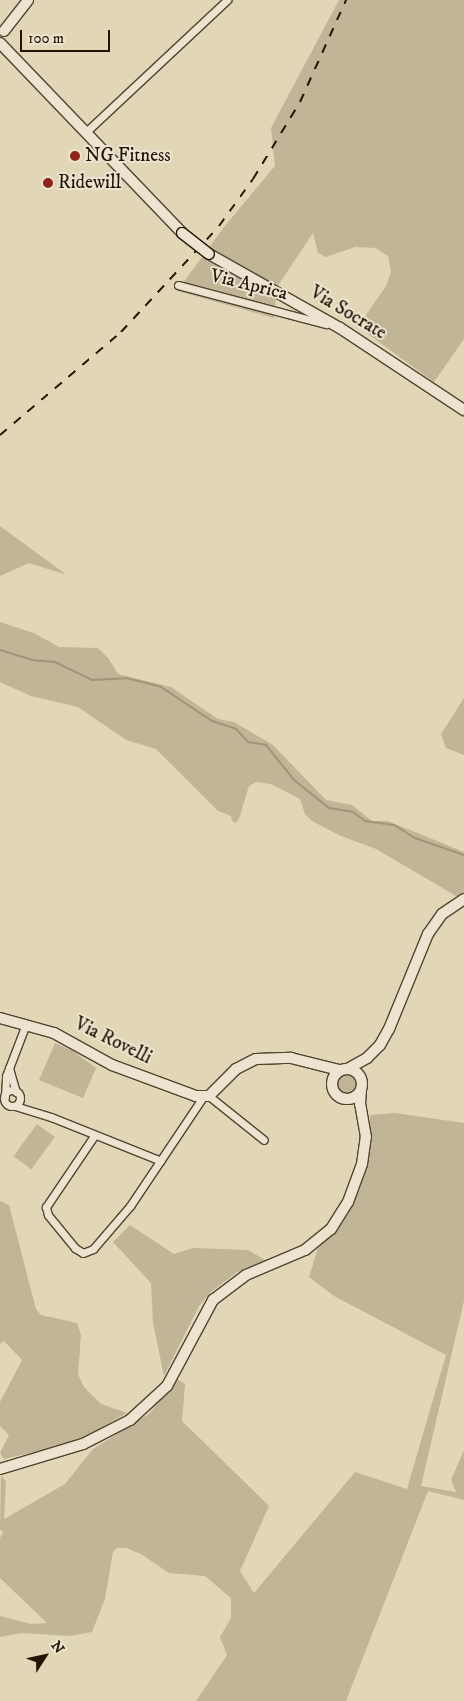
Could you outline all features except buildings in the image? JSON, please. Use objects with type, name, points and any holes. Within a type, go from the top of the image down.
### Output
[{"type":"street","points":[[28,0],[1,34],[12,54],[86,131],[227,0]]},
{"type":"street","name":"Via Socrate","points":[[86,131],[182,233],[209,254],[340,328],[464,410]]},
{"type":"street","name":"Via Aprica","points":[[178,285],[282,310],[340,328]]},
{"type":"street","points":[[94,1136],[49,1201],[46,1211],[75,1248],[83,1253],[93,1249],[130,1206],[206,1096],[236,1069],[256,1059],[278,1057],[339,1070],[350,1068],[367,1058],[389,1029],[435,922],[451,906],[464,899]]},
{"type":"street","name":"Via Rovelli","points":[[0,1018],[26,1024],[71,1040],[112,1064],[206,1096],[264,1140]]},
{"type":"street","points":[[12,1106],[5,1097],[9,1068],[26,1024]]},
{"type":"street","points":[[0,1469],[83,1444],[130,1420],[156,1398],[178,1364],[203,1312],[223,1290],[246,1275],[306,1250],[331,1229],[348,1202],[362,1164],[366,1137],[360,1104],[367,1058]]},
{"type":"street","points":[[317,1065],[325,1070],[335,1093],[354,1105],[364,1118]]},
{"type":"street","points":[[9,1068],[16,1092],[28,1108]]},
{"type":"street","points":[[350,1068],[362,1084]]},
{"type":"street","points":[[331,1083],[339,1070]]},
{"type":"street","points":[[344,1099],[354,1097],[362,1084]]},
{"type":"street","points":[[5,1097],[8,1092],[16,1092]]},
{"type":"street","points":[[12,1106],[20,1099]]},
{"type":"street","points":[[0,1104],[28,1108],[94,1136],[161,1161]]},
{"type":"shaded area","points":[[339,0],[464,0],[464,339],[434,382],[368,334],[363,327],[366,315],[386,286],[391,272],[388,256],[376,248],[355,247],[326,257],[318,253],[313,233],[277,287],[274,318],[177,291],[224,227],[275,166],[271,128]]},
{"type":"shaded area","points":[[0,526],[64,574],[29,563],[0,576]]},
{"type":"shaded area","points":[[0,622],[34,633],[59,647],[98,648],[109,659],[118,674],[171,687],[218,719],[234,722],[273,745],[326,800],[352,805],[372,821],[388,821],[464,852],[464,896],[456,896],[376,849],[341,836],[312,821],[305,814],[300,799],[271,784],[256,782],[249,786],[239,819],[236,823],[232,821],[231,816],[218,811],[156,749],[126,740],[78,707],[31,696],[0,682]]},
{"type":"shaded area","points":[[464,698],[464,755],[446,748],[441,734]]},
{"type":"shaded area","points":[[55,1043],[73,1051],[96,1068],[83,1098],[39,1080]]},
{"type":"shaded area","points":[[343,1073],[351,1073],[357,1079],[357,1087],[351,1093],[343,1093],[337,1087],[337,1079]]},
{"type":"shaded area","points":[[395,1113],[464,1123],[464,1301],[421,1486],[456,1492],[451,1480],[464,1450],[464,1500],[428,1491],[346,1701],[196,1701],[227,1655],[220,1637],[231,1618],[231,1598],[205,1576],[169,1573],[141,1554],[126,1548],[117,1548],[113,1552],[105,1599],[92,1632],[70,1636],[21,1633],[0,1637],[0,1616],[31,1624],[47,1623],[0,1578],[0,1538],[3,1532],[0,1530],[1,1475],[6,1482],[4,1519],[65,1484],[93,1449],[149,1414],[177,1379],[185,1384],[182,1421],[269,1506],[240,1571],[254,1593],[355,1472],[407,1489],[446,1355],[334,1296],[309,1277],[318,1248],[348,1212],[368,1163],[370,1115]]},
{"type":"shaded area","points":[[37,1124],[55,1137],[31,1169],[13,1156]]},
{"type":"shaded area","points":[[0,1201],[9,1205],[36,1309],[41,1315],[77,1323],[81,1335],[78,1374],[84,1387],[101,1404],[127,1413],[74,1443],[4,1459],[0,1453],[9,1435],[0,1426],[0,1402],[22,1360],[4,1341],[0,1344]]},
{"type":"shaded area","points":[[130,1225],[174,1254],[193,1248],[248,1250],[270,1263],[237,1272],[211,1292],[199,1306],[164,1376],[153,1323],[151,1283],[113,1242]]},
{"type":"waterway","points":[[0,650],[32,660],[55,662],[92,680],[126,678],[161,687],[212,721],[236,729],[248,742],[266,745],[294,780],[329,808],[353,812],[365,821],[394,825],[415,838],[464,855]]},
{"type":"railway","points":[[0,435],[121,332],[219,226],[253,179],[300,102],[346,0]]},
{"type":"place","name":"NG Fitness","points":[[75,156]]},
{"type":"place","name":"Ridewill","points":[[48,183]]}]
